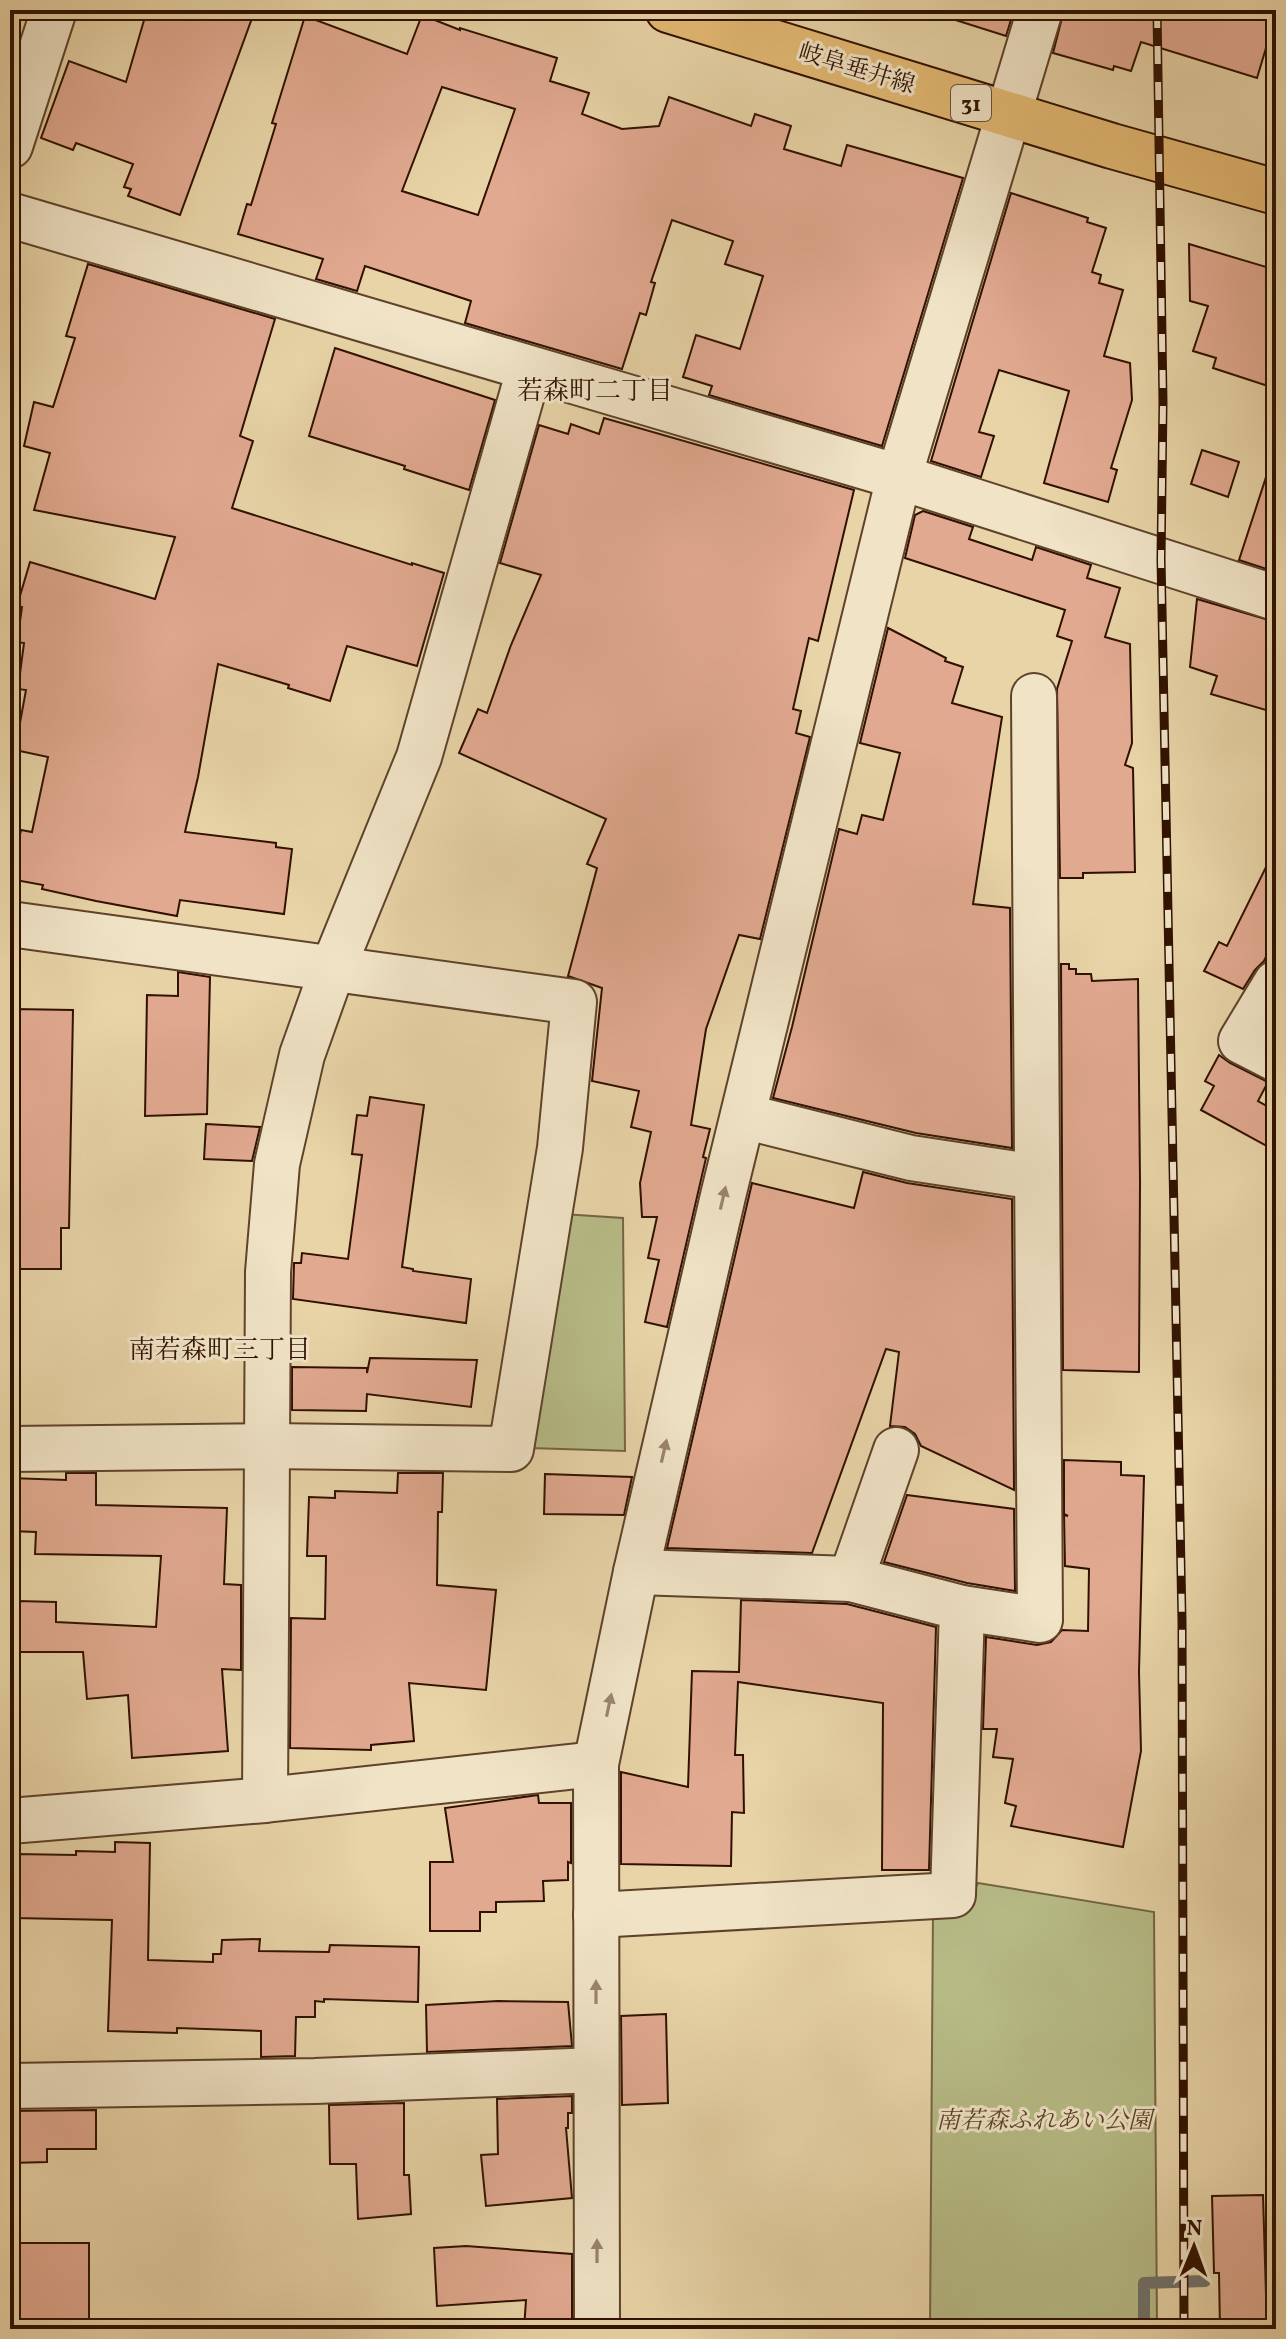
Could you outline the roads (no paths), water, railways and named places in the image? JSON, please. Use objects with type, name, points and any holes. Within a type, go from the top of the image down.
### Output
[{"type":"main road","name":"岐阜垂井線","points":[[668,10],[1007,114],[1276,192]]},
{"type":"street","points":[[10,146],[54,10]]},
{"type":"street","points":[[597,2329],[596,1764],[636,1572],[743,1116],[899,477],[1040,10]]},
{"type":"street","points":[[10,215],[899,477],[1276,598]]},
{"type":"street","points":[[265,1800],[268,1272],[277,1164],[302,1055],[333,968],[419,757],[529,370]]},
{"type":"street","points":[[636,1572],[851,1579],[962,1608],[1040,1620],[1034,696]]},
{"type":"street","points":[[10,924],[574,1002],[560,1148],[511,1449],[267,1446],[10,1449]]},
{"type":"street","points":[[1276,983],[1241,1041],[1276,1059]]},
{"type":"street","points":[[743,1116],[911,1158],[1036,1177]]},
{"type":"street","points":[[851,1579],[896,1450]]},
{"type":"street","points":[[596,1915],[953,1895],[962,1608]]},
{"type":"street","points":[[10,1821],[265,1800],[596,1764]]},
{"type":"street","points":[[10,2086],[315,2081],[596,2070]]},
{"type":"waterway","points":[[1144,2329],[1144,2283],[1205,2281]]},
{"type":"waterway","points":[[617,2324],[644,2329]]},
{"type":"railway","points":[[1157,10],[1163,402],[1161,559],[1182,1621],[1184,2329]]},
{"type":"district","name":"若森町二丁目","points":[[595,390]]},
{"type":"district","name":"南若森町三丁目","points":[[220,1349]]},
{"type":"park label","name":"南若森ふれあい公園","points":[[1044,2120]]}]
